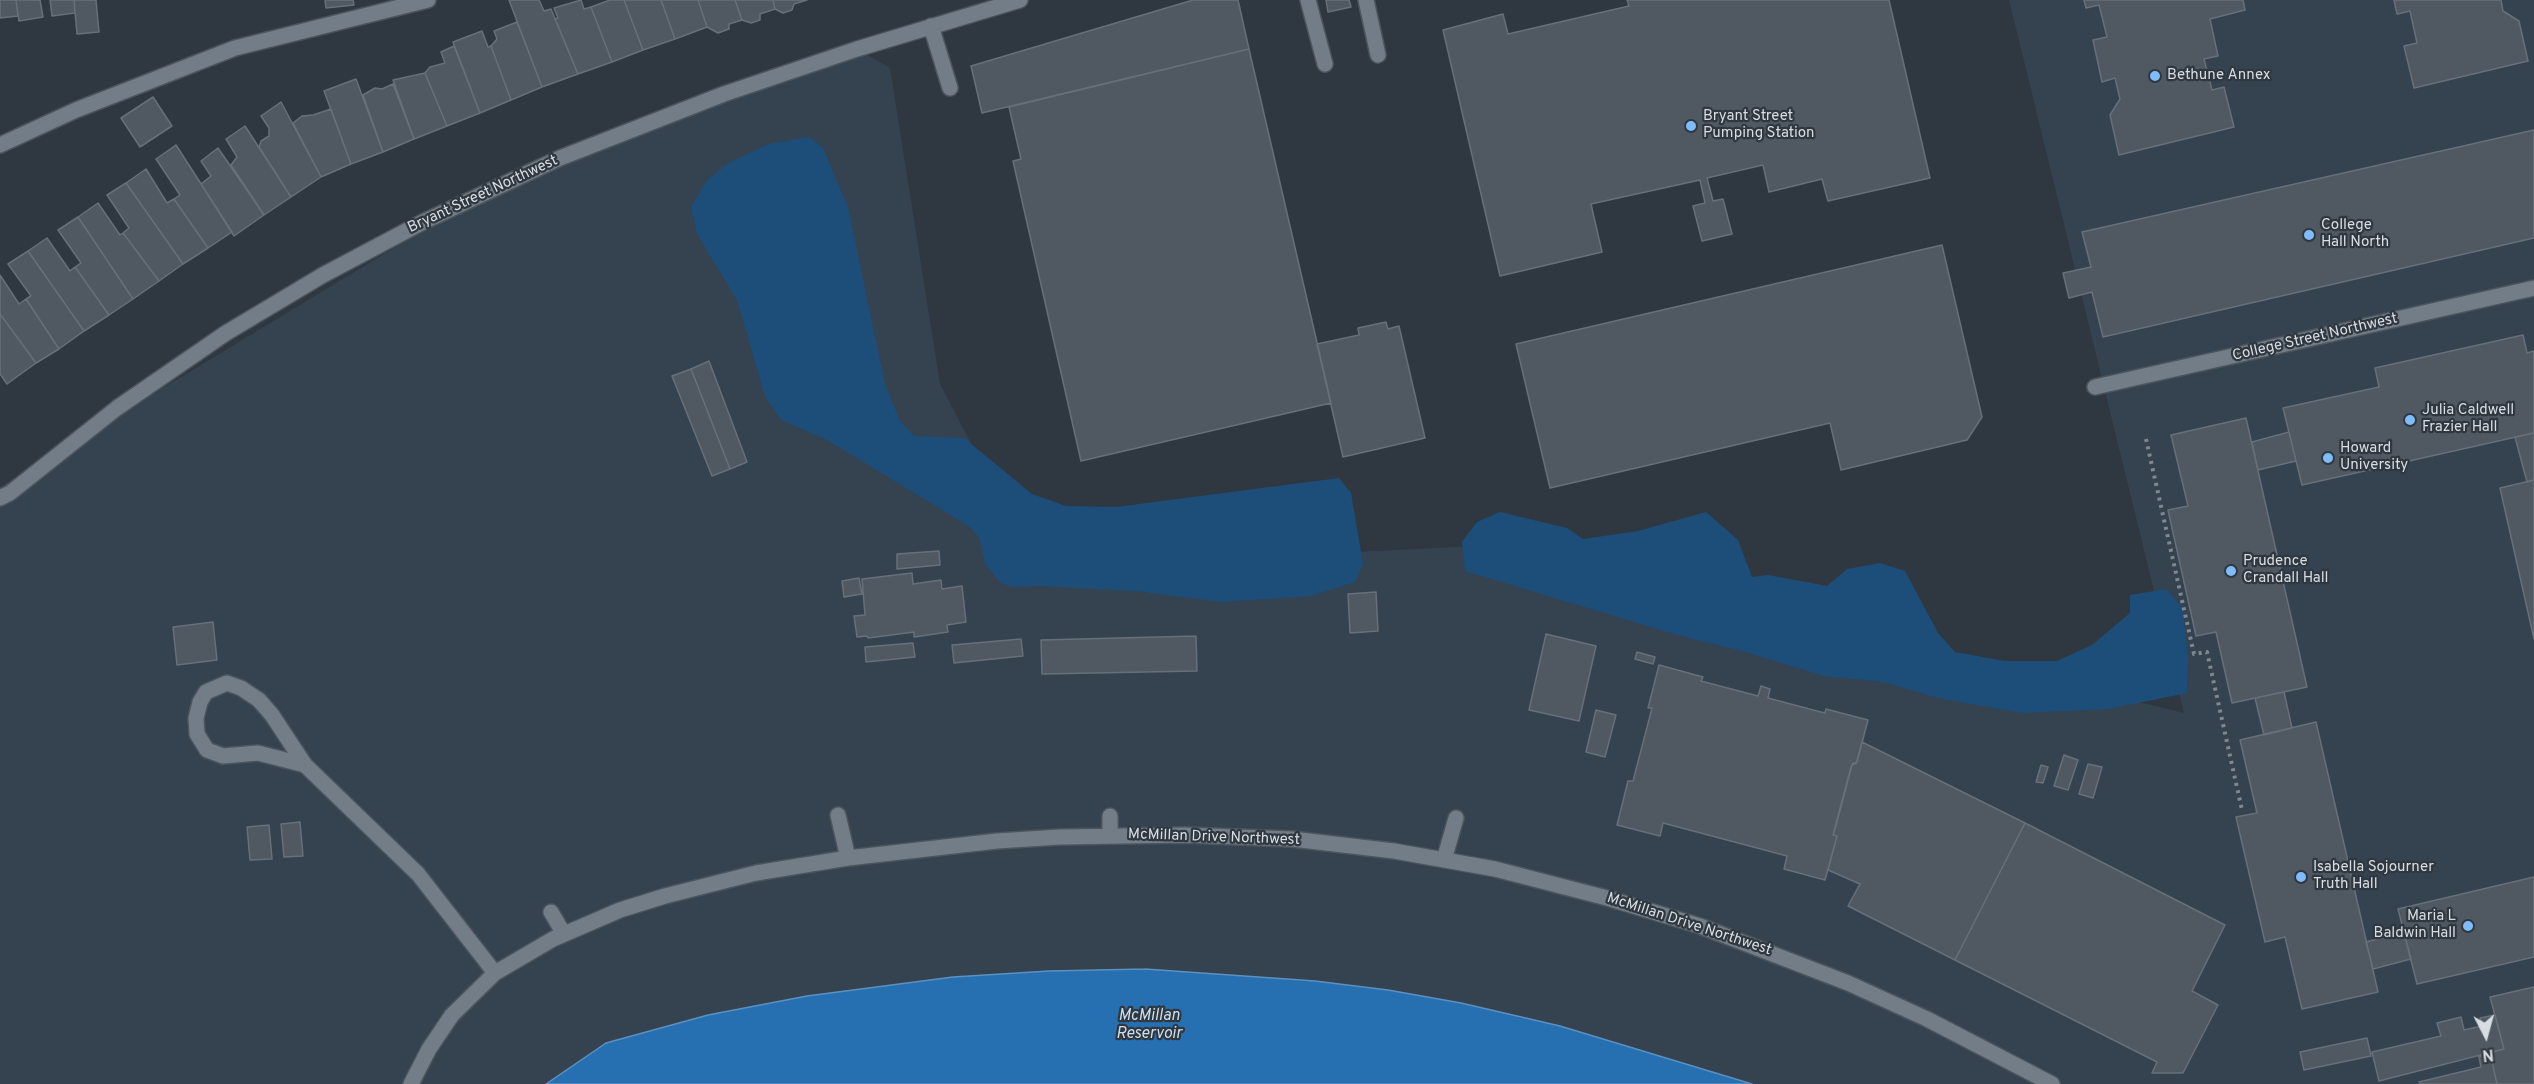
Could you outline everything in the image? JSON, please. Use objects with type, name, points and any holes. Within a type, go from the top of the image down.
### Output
[{"type":"street","points":[[0,145],[76,110],[235,48],[428,0]]},
{"type":"street","name":"Bryant Street Northwest","points":[[0,498],[10,493],[117,408],[226,333],[323,275],[423,222],[491,189],[625,131],[790,71],[1020,0]]},
{"type":"street","points":[[1308,0],[1325,64]]},
{"type":"street","points":[[1366,0],[1378,55]]},
{"type":"street","points":[[931,26],[950,88]]},
{"type":"street","name":"College Street Northwest","points":[[2095,387],[2534,288]]},
{"type":"street","points":[[305,765],[258,753],[223,756],[207,750],[197,734],[196,718],[200,702],[206,692],[227,683],[242,688],[259,700],[272,715],[305,765],[417,874],[495,973]]},
{"type":"street","points":[[837,815],[848,858]]},
{"type":"street","points":[[1110,816],[1110,836]]},
{"type":"street","points":[[1444,860],[1456,818]]},
{"type":"street","name":"McMillan Drive Northwest","points":[[411,1084],[429,1049],[452,1015],[495,973],[564,934],[620,910],[710,883],[848,858],[997,841],[1110,836],[1216,835],[1292,839],[1444,860],[1535,879],[1607,898],[1700,926],[1761,948],[1901,1006],[2052,1084]]},
{"type":"street","points":[[552,912],[564,934]]},
{"type":"path","points":[[2146,439],[2194,654],[2207,652],[2242,810]]},
{"type":"shaded area","points":[[2009,0],[2534,0],[2534,1084],[0,1084],[0,487],[491,189],[857,49],[890,68],[940,384],[1018,533],[1210,559],[1496,545],[2184,713]]},
{"type":"shaded area","points":[[809,137],[823,148],[848,207],[885,384],[900,421],[914,436],[964,438],[1032,494],[1066,506],[1116,507],[1339,478],[1351,493],[1363,564],[1355,582],[1311,596],[1222,602],[1135,591],[1040,586],[1012,587],[1001,583],[985,564],[979,537],[970,527],[827,440],[781,420],[765,396],[737,300],[697,234],[691,207],[708,179],[730,162],[768,144]]},
{"type":"shaded area","points":[[1500,512],[1567,528],[1583,539],[1638,531],[1706,512],[1738,540],[1752,577],[1768,575],[1827,586],[1847,569],[1880,563],[1905,571],[1938,633],[1955,652],[2004,661],[2057,661],[2092,645],[2130,613],[2130,595],[2166,589],[2183,609],[2188,659],[2187,693],[2108,709],[2022,713],[1938,698],[1883,682],[1824,676],[1742,651],[1677,635],[1465,571],[1462,542],[1477,522]]},
{"type":"water","name":"McMillan Reservoir","points":[[1145,969],[1315,981],[1388,990],[1461,1003],[1560,1026],[1752,1084],[546,1084],[606,1043],[708,1015],[807,996],[953,977],[1049,971]]},
{"type":"building","points":[[0,0],[16,0],[18,16],[0,18]]},
{"type":"building","points":[[16,0],[40,0],[43,17],[19,21]]},
{"type":"building","points":[[50,0],[74,0],[75,13],[52,16]]},
{"type":"building","points":[[74,0],[96,0],[99,32],[77,34]]},
{"type":"building","points":[[325,0],[353,0],[354,5],[326,8]]},
{"type":"building","points":[[509,0],[539,0],[544,11],[551,9],[578,74],[542,87]]},
{"type":"building","points":[[581,0],[584,9],[591,7],[612,62],[578,74],[555,19],[558,18],[554,8]]},
{"type":"building","points":[[610,0],[624,0],[643,50],[612,62],[591,7]]},
{"type":"building","points":[[624,0],[661,0],[675,39],[643,50]]},
{"type":"building","points":[[661,0],[698,0],[707,27],[675,39]]},
{"type":"building","points":[[698,0],[735,0],[742,20],[729,24],[729,29],[718,33],[707,27]]},
{"type":"building","points":[[735,0],[773,0],[775,9],[760,14],[760,20],[751,23],[742,20]]},
{"type":"building","points":[[773,0],[807,0],[794,4],[792,10],[783,13],[775,9]]},
{"type":"building","points":[[1193,0],[1238,0],[1249,49],[982,113],[971,66]]},
{"type":"building","points":[[1326,0],[1349,0],[1351,7],[1328,12]]},
{"type":"building","name":"Bryant Street Pumping Station","points":[[1627,0],[1889,0],[1930,178],[1828,201],[1822,179],[1769,192],[1763,165],[1707,178],[1713,201],[1723,199],[1732,234],[1702,241],[1693,206],[1705,203],[1700,180],[1591,204],[1602,252],[1500,276],[1443,30],[1503,14],[1508,34],[1629,6]]},
{"type":"building","name":"Bethune Annex","points":[[2084,0],[2243,0],[2245,10],[2210,19],[2218,56],[2204,59],[2212,90],[2224,87],[2234,127],[2119,155],[2110,115],[2120,99],[2115,78],[2102,82],[2093,40],[2107,37],[2099,5],[2086,8]]},
{"type":"building","points":[[2394,0],[2501,0],[2503,11],[2519,21],[2528,61],[2414,88],[2404,46],[2417,43],[2410,11],[2397,14]]},
{"type":"building","points":[[517,22],[542,87],[511,100],[491,46],[497,39],[494,31]]},
{"type":"building","points":[[482,31],[488,47],[491,46],[511,100],[480,113],[453,42]]},
{"type":"building","points":[[454,46],[480,113],[447,126],[425,73],[430,67],[445,63],[441,52]]},
{"type":"building","points":[[1249,49],[1331,403],[1081,461],[1013,161],[1021,159],[1009,107]]},
{"type":"building","points":[[425,73],[447,126],[414,139],[393,80]]},
{"type":"building","points":[[356,79],[383,152],[351,164],[324,91]]},
{"type":"building","points":[[393,84],[414,139],[383,152],[363,95],[375,88],[382,89]]},
{"type":"building","points":[[153,97],[172,126],[140,147],[121,118]]},
{"type":"building","points":[[281,102],[321,177],[291,197],[259,147],[261,141],[269,136],[269,128],[261,116]]},
{"type":"building","points":[[331,109],[351,164],[321,177],[293,123],[302,116]]},
{"type":"building","points":[[245,126],[291,197],[264,215],[231,165],[237,157],[226,139]]},
{"type":"building","name":"College Hall North","points":[[2534,130],[2534,238],[2103,337],[2092,292],[2069,298],[2063,273],[2091,267],[2082,232]]},
{"type":"building","points":[[176,145],[232,232],[208,248],[174,199],[180,195],[156,159]]},
{"type":"building","points":[[218,148],[264,215],[234,236],[201,184],[211,176],[201,161]]},
{"type":"building","points":[[146,169],[167,203],[174,199],[208,248],[183,264],[126,183]]},
{"type":"building","points":[[126,183],[183,264],[159,281],[123,233],[129,228],[107,195]]},
{"type":"building","points":[[98,203],[120,235],[123,233],[159,281],[133,299],[78,217]]},
{"type":"building","points":[[78,217],[133,299],[109,315],[75,267],[81,263],[58,230]]},
{"type":"building","points":[[47,238],[70,271],[75,267],[109,315],[84,331],[28,251]]},
{"type":"building","points":[[1942,245],[1982,417],[1967,440],[1841,470],[1830,423],[1550,488],[1516,344]]},
{"type":"building","points":[[28,251],[84,331],[59,349],[26,299],[31,296],[8,264]]},
{"type":"building","points":[[0,275],[19,304],[26,299],[59,349],[36,363],[0,314]]},
{"type":"building","points":[[0,314],[36,363],[7,384],[0,374]]},
{"type":"building","points":[[1386,322],[1388,329],[1399,326],[1425,438],[1343,457],[1317,344],[1359,335],[1358,328]]},
{"type":"building","name":"Julia Caldwell Frazier Hall","points":[[2523,335],[2527,353],[2534,351],[2534,433],[2302,485],[2283,408],[2379,387],[2375,368]]},
{"type":"building","points":[[709,361],[747,462],[730,469],[691,369]]},
{"type":"building","points":[[691,369],[730,469],[712,476],[672,376]]},
{"type":"building","name":"Prudence Crandall Hall","points":[[2246,418],[2307,687],[2232,703],[2216,632],[2196,636],[2168,510],[2188,506],[2171,435]]},
{"type":"building","points":[[2289,432],[2296,461],[2258,470],[2252,442]]},
{"type":"building","points":[[2534,433],[2534,480],[2527,482],[2515,437]]},
{"type":"building","points":[[2534,480],[2534,639],[2500,488]]},
{"type":"building","points":[[939,551],[940,565],[897,569],[897,554]]},
{"type":"building","points":[[912,573],[913,584],[941,580],[942,589],[962,586],[966,622],[947,625],[948,632],[914,637],[914,632],[868,638],[867,636],[857,637],[854,616],[865,615],[862,579]]},
{"type":"building","points":[[859,578],[862,594],[844,597],[842,581]]},
{"type":"building","points":[[1376,592],[1378,631],[1350,633],[1348,594]]},
{"type":"building","points":[[213,622],[217,660],[177,665],[173,627]]},
{"type":"building","points":[[1546,634],[1596,646],[1579,721],[1529,710]]},
{"type":"building","points":[[1196,636],[1197,671],[1042,674],[1041,640]]},
{"type":"building","points":[[1021,639],[1023,656],[954,663],[952,645]]},
{"type":"building","points":[[913,643],[915,657],[866,662],[865,647]]},
{"type":"building","points":[[1637,652],[1655,657],[1653,664],[1635,659]]},
{"type":"building","points":[[1659,665],[1703,677],[1701,681],[1758,696],[1761,686],[1770,689],[1768,698],[1825,713],[1826,709],[1868,720],[1857,762],[1852,765],[1833,835],[1837,836],[1825,880],[1784,869],[1787,856],[1663,823],[1660,836],[1617,825],[1628,781],[1633,781],[1652,708],[1648,708]]},
{"type":"building","points":[[2284,692],[2292,728],[2264,735],[2255,698]]},
{"type":"building","points":[[1596,710],[1616,715],[1605,757],[1586,752]]},
{"type":"building","name":"Isabella Sojourner Truth Hall","points":[[2316,722],[2378,992],[2302,1009],[2285,937],[2265,942],[2236,817],[2257,813],[2240,740]]},
{"type":"building","points":[[1862,742],[2025,823],[1955,960],[1848,906],[1860,884],[1828,870],[1837,836],[1833,835],[1851,767],[1853,763],[1856,764]]},
{"type":"building","points":[[2064,755],[2078,760],[2068,790],[2054,786]]},
{"type":"building","points":[[2088,764],[2102,767],[2093,798],[2079,794]]},
{"type":"building","points":[[2041,765],[2048,767],[2043,783],[2036,782]]},
{"type":"building","points":[[300,822],[303,856],[284,857],[281,824]]},
{"type":"building","points":[[2025,823],[2225,925],[2192,991],[2218,1005],[2183,1073],[2152,1073],[2157,1062],[1955,960]]},
{"type":"building","points":[[269,825],[272,859],[250,860],[247,827]]},
{"type":"building","name":"Maria L Baldwin Hall","points":[[2534,877],[2534,957],[2417,984],[2398,909]]},
{"type":"building","points":[[2404,932],[2411,959],[2373,969],[2366,942]]},
{"type":"building","points":[[2534,987],[2534,1084],[2497,1084],[2490,1053],[2504,1049],[2490,997]]},
{"type":"building","points":[[2495,1015],[2504,1049],[2379,1081],[2372,1052],[2441,1036],[2437,1023],[2461,1017],[2464,1030],[2482,1026],[2480,1018]]},
{"type":"building","points":[[2367,1038],[2371,1056],[2304,1070],[2300,1052]]},
{"type":"building","points":[[2490,1053],[2497,1084],[2420,1084],[2419,1082],[2481,1067],[2479,1057]]},
{"type":"place","name":"Bethune Annex","points":[[2155,76]]},
{"type":"place","name":"Bryant Street Pumping Station","points":[[1691,126]]},
{"type":"place","name":"College Hall North","points":[[2309,235]]},
{"type":"place","name":"Julia Caldwell Frazier Hall","points":[[2410,420]]},
{"type":"place","name":"Howard University","points":[[2328,458]]},
{"type":"place","name":"Prudence Crandall Hall","points":[[2231,571]]},
{"type":"place","name":"Isabella Sojourner Truth Hall","points":[[2301,877]]},
{"type":"place","name":"Maria L Baldwin Hall","points":[[2468,926]]}]
